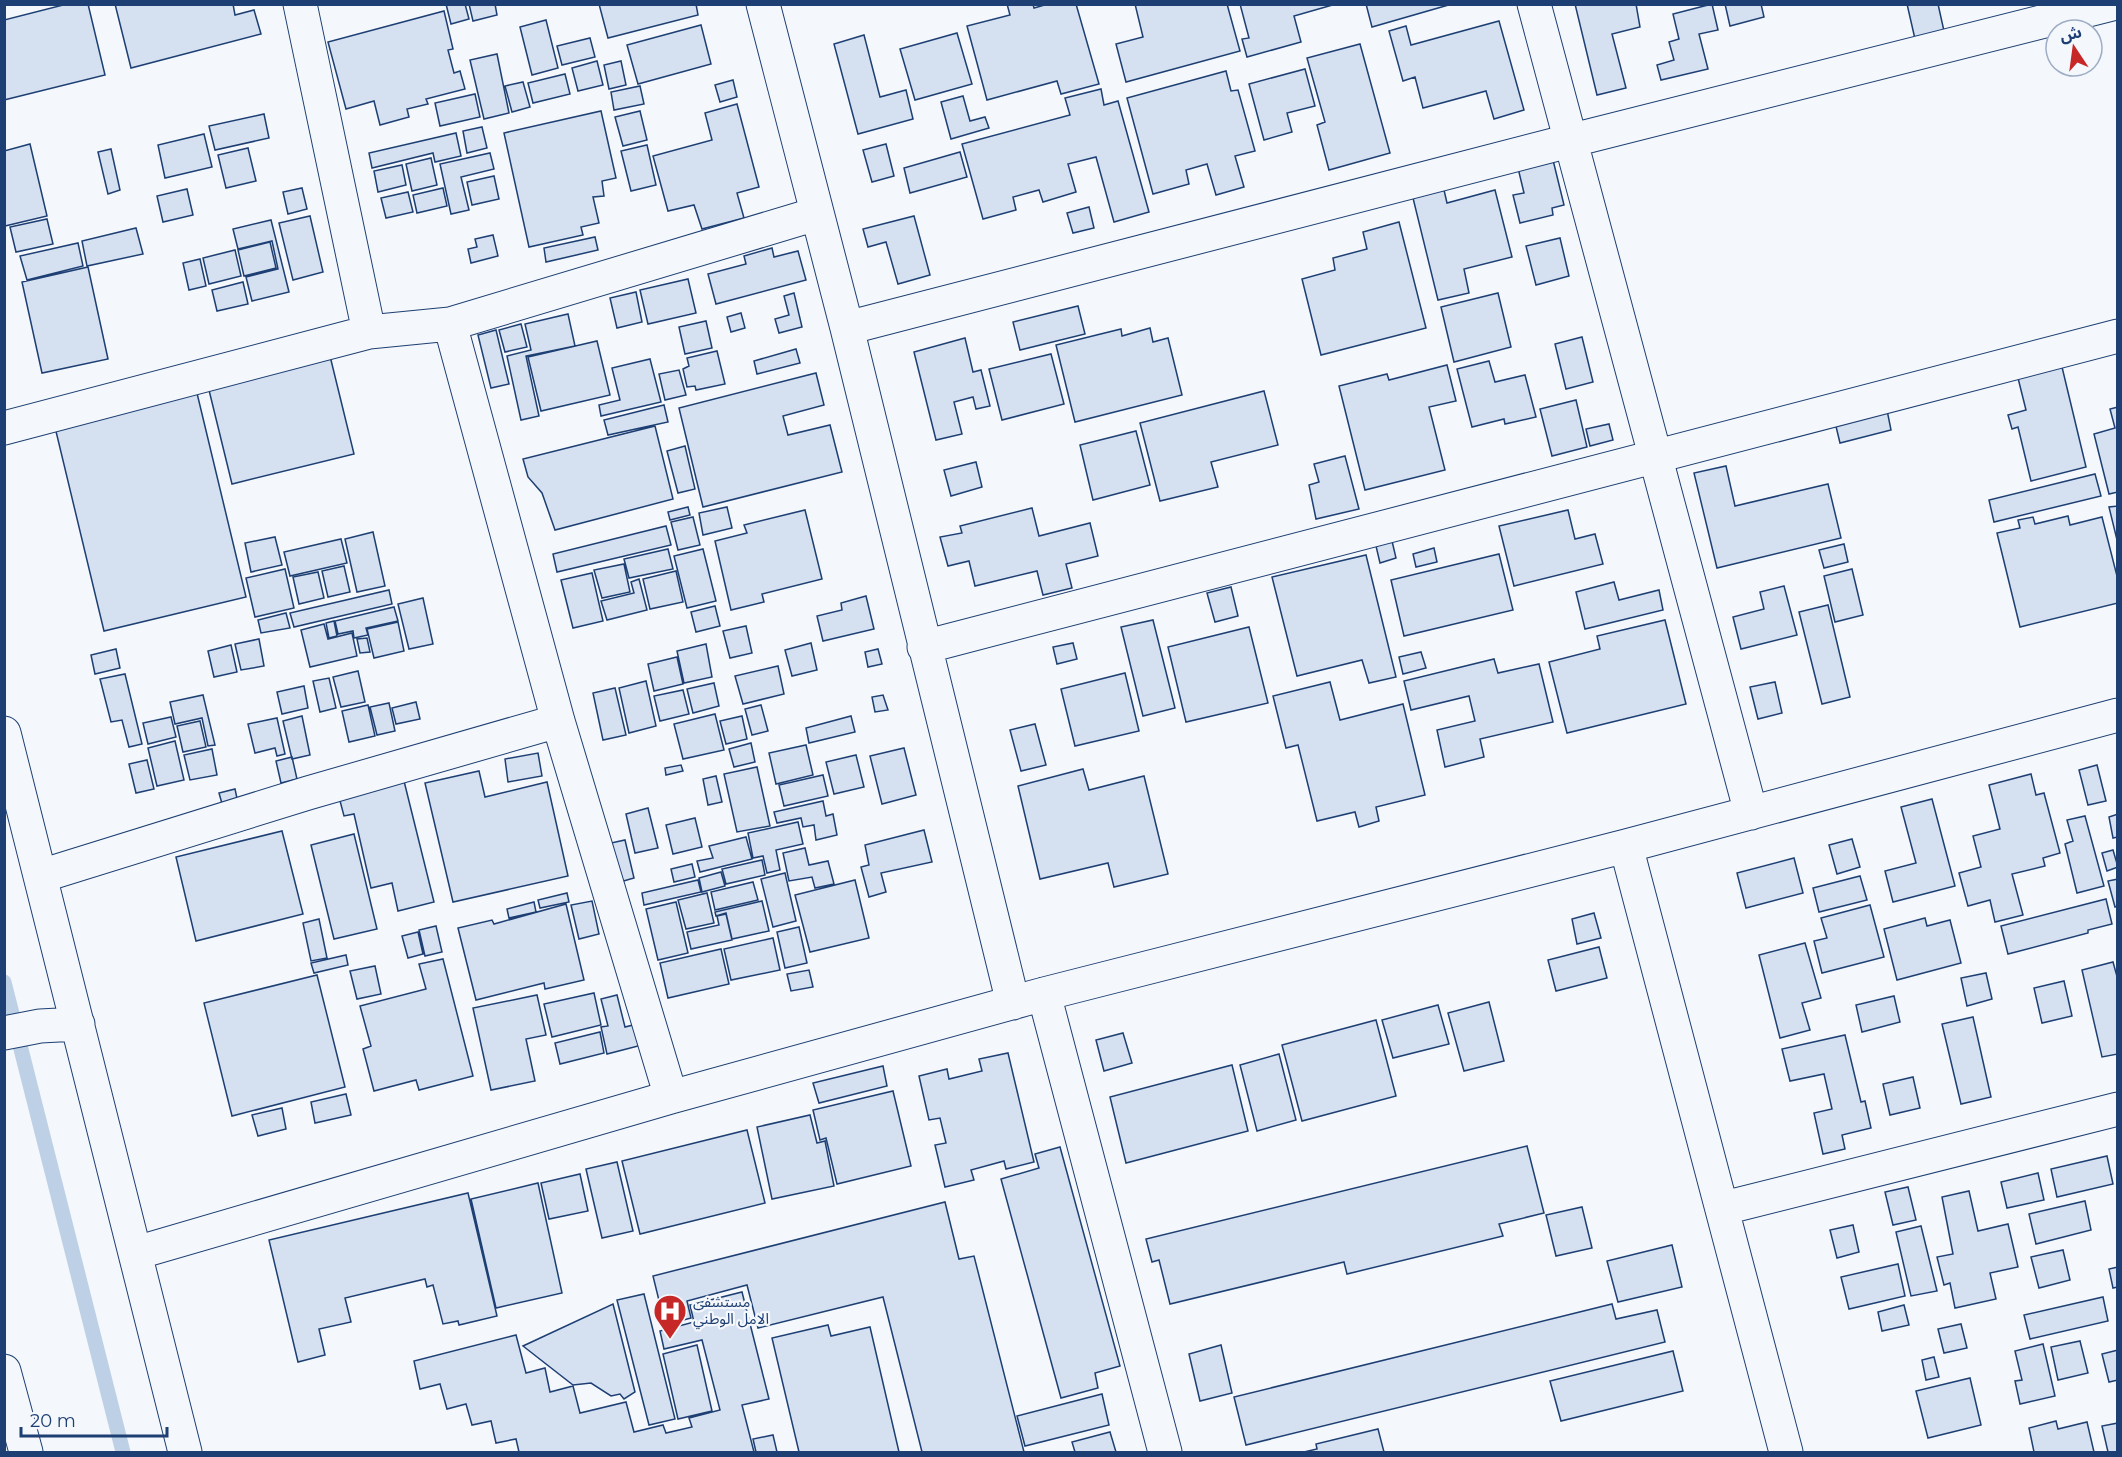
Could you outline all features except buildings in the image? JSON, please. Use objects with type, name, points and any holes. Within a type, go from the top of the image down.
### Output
[{"type":"street","points":[[300,4],[369,332]]},
{"type":"street","points":[[763,4],[816,214],[848,328],[924,647],[1013,1003]]},
{"type":"street","points":[[1534,4],[1751,813]]},
{"type":"street","points":[[848,328],[1569,141],[2112,4]]},
{"type":"street","points":[[4,428],[369,332],[450,324],[816,214]]},
{"type":"street","points":[[450,324],[558,721],[671,1096]]},
{"type":"street","points":[[924,647],[1654,454],[2118,336]]},
{"type":"street","points":[[135,1253],[671,1096],[1044,994],[1626,846],[2118,715]]},
{"type":"street","points":[[40,876],[308,793],[558,721]]},
{"type":"street","points":[[4,733],[185,1452]]},
{"type":"street","points":[[1626,846],[1724,1208],[1786,1452]]},
{"type":"street","points":[[1044,994],[1165,1452]]},
{"type":"street","points":[[4,1033],[40,1026],[78,1024]]},
{"type":"street","points":[[1724,1208],[2118,1109]]},
{"type":"street","points":[[4,1371],[26,1452]]},
{"type":"waterway","points":[[4,982],[123,1452]]},
{"type":"place","name":"مستشفى الامل الوطني","points":[[670,1340]]}]
